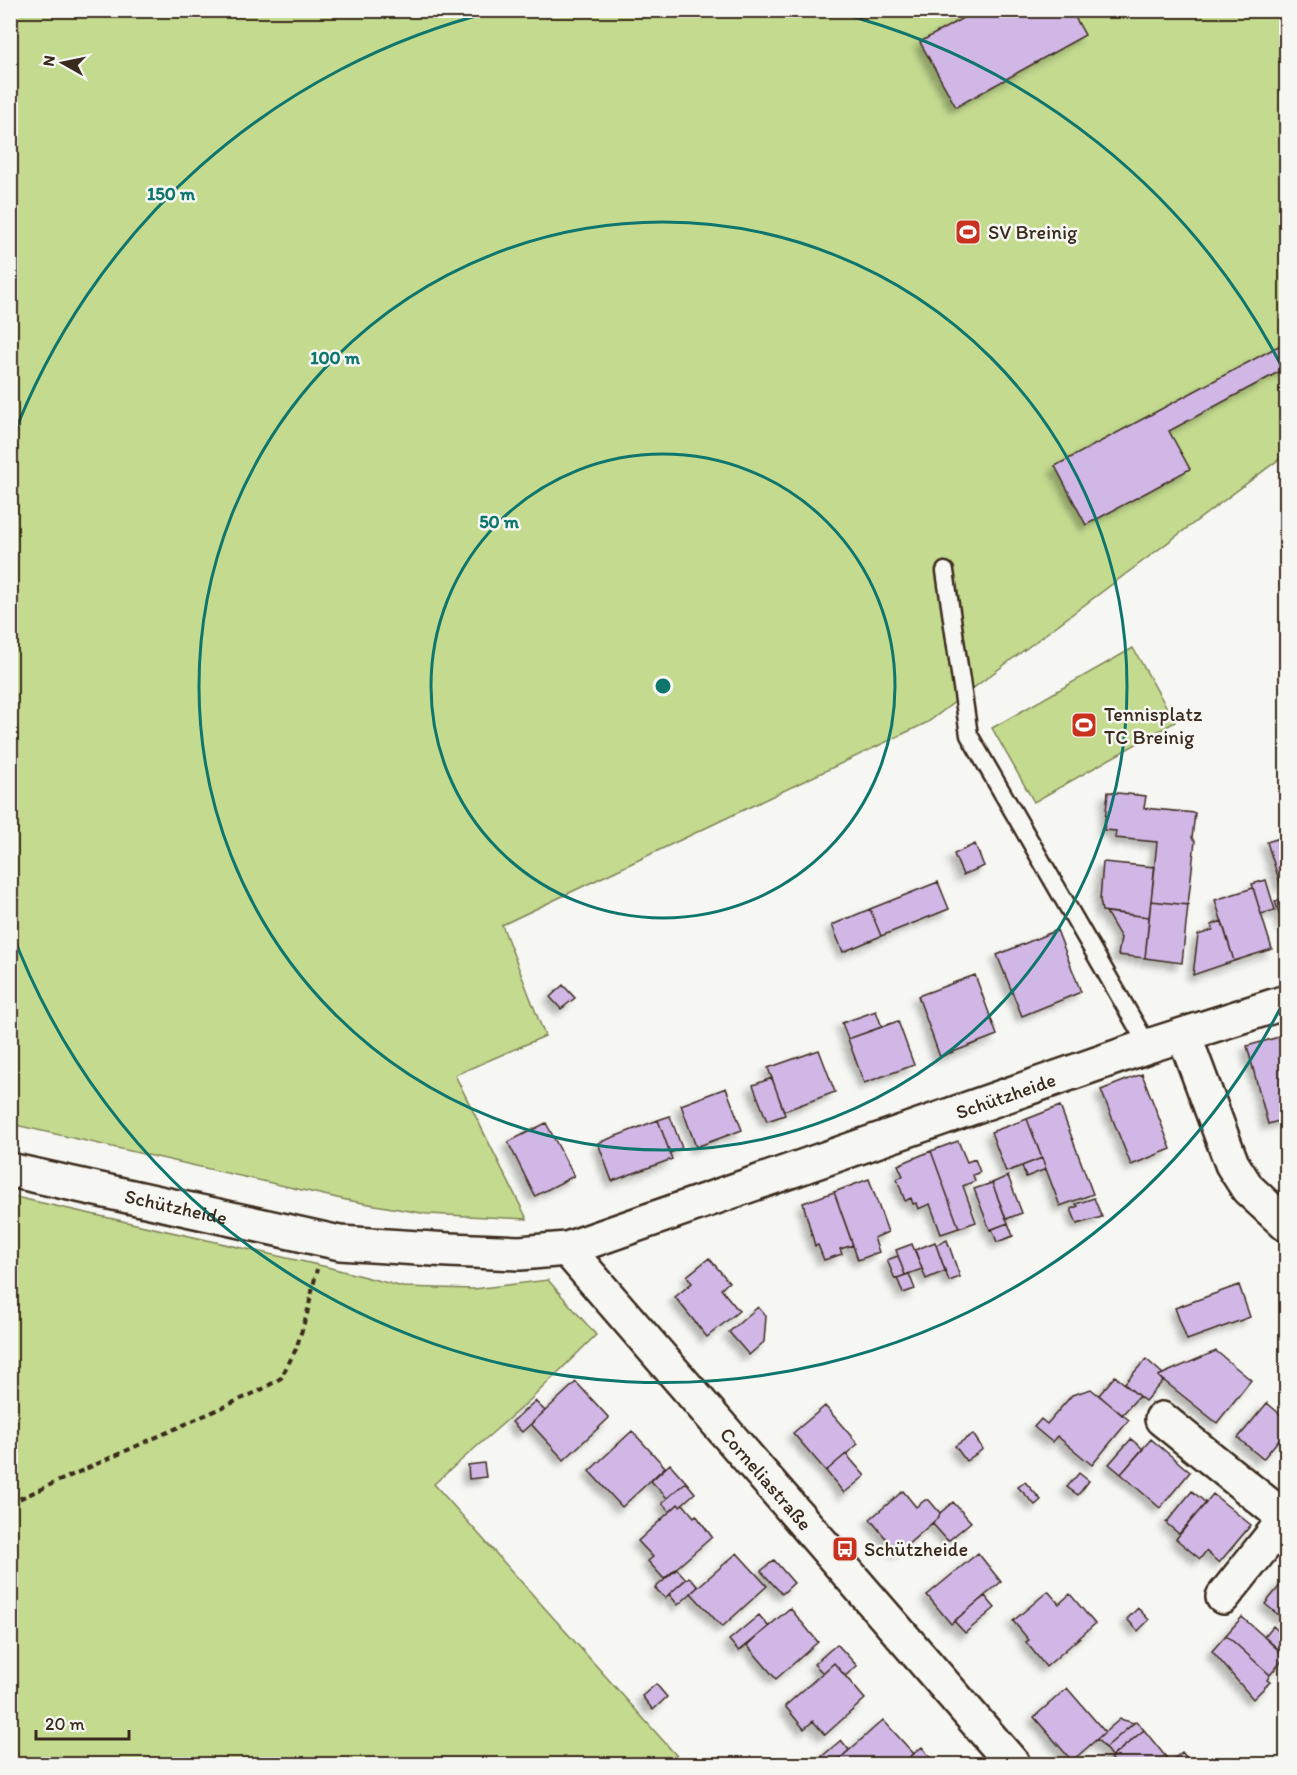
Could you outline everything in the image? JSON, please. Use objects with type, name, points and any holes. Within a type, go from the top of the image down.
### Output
[{"type":"street","name":"Schützheide","points":[[10,1170],[332,1242],[520,1253],[567,1249],[1148,1046],[1287,1002]]},
{"type":"street","points":[[1184,1035],[1232,1164],[1248,1189],[1287,1224]]},
{"type":"street","name":"Corneliastraße","points":[[567,1249],[1013,1764]]},
{"type":"street","points":[[1162,1419],[1286,1518],[1223,1598]]},
{"type":"lane","points":[[945,571],[969,735],[1148,1046]]},
{"type":"path","points":[[10,1503],[261,1390],[280,1378],[296,1349],[332,1242]]},
{"type":"green space","points":[[11,11],[1286,11],[1286,454],[928,722],[502,925],[545,1036],[455,1075],[527,1219],[427,1214],[346,1200],[11,1124]]},
{"type":"green space","name":"Tennisplatz TC Breinig","points":[[1133,648],[1175,722],[1034,802],[992,728]]},
{"type":"green space","points":[[11,1196],[327,1267],[403,1287],[474,1289],[548,1280],[596,1335],[530,1400],[434,1484],[684,1764],[11,1764]]},
{"type":"building","points":[[977,10],[1071,10],[1085,35],[956,107],[920,42]]},
{"type":"building","points":[[1286,342],[1286,368],[1169,431],[1190,469],[1086,525],[1055,466]]},
{"type":"building","points":[[1108,792],[1146,796],[1144,808],[1195,813],[1192,838],[1195,841],[1188,905],[1151,901],[1157,842],[1115,838],[1116,831],[1104,830]]},
{"type":"building","points":[[1286,836],[1286,884],[1281,886],[1267,842]]},
{"type":"building","points":[[975,844],[984,866],[963,875],[954,854]]},
{"type":"building","points":[[1103,862],[1155,867],[1149,917],[1102,911],[1100,900]]},
{"type":"building","points":[[1266,880],[1275,910],[1261,914],[1252,884]]},
{"type":"building","points":[[938,882],[949,909],[881,936],[870,909]]},
{"type":"building","points":[[1253,888],[1272,949],[1234,961],[1215,900]]},
{"type":"building","points":[[1286,898],[1286,924],[1283,925],[1275,901]]},
{"type":"building","points":[[1151,901],[1188,905],[1182,963],[1145,958]]},
{"type":"building","points":[[870,909],[881,936],[843,952],[832,925]]},
{"type":"building","points":[[1106,912],[1149,917],[1145,958],[1118,955],[1121,938]]},
{"type":"building","points":[[1222,921],[1234,961],[1193,975],[1198,935],[1213,930],[1211,925]]},
{"type":"building","points":[[1057,930],[1081,992],[1022,1016],[997,955]]},
{"type":"building","points":[[975,975],[997,1035],[940,1057],[918,996]]},
{"type":"building","points":[[563,985],[575,998],[561,1009],[550,997]]},
{"type":"building","points":[[876,1011],[882,1027],[848,1039],[842,1023]]},
{"type":"building","points":[[898,1021],[914,1065],[864,1083],[848,1039]]},
{"type":"building","points":[[1286,1035],[1286,1119],[1268,1124],[1247,1046]]},
{"type":"building","points":[[819,1050],[835,1092],[784,1111],[768,1068]]},
{"type":"building","points":[[1142,1074],[1171,1149],[1131,1165],[1101,1090]]},
{"type":"building","points":[[772,1078],[785,1115],[767,1121],[753,1085]]},
{"type":"building","points":[[726,1088],[742,1130],[696,1147],[681,1105]]},
{"type":"building","points":[[1060,1106],[1093,1194],[1060,1206],[1027,1119]]},
{"type":"building","points":[[670,1116],[682,1148],[670,1153],[658,1120]]},
{"type":"building","points":[[1027,1119],[1042,1158],[1006,1172],[991,1132]]},
{"type":"building","points":[[658,1120],[672,1159],[612,1181],[598,1143]]},
{"type":"building","points":[[546,1123],[574,1176],[535,1196],[508,1142]]},
{"type":"building","points":[[958,1141],[967,1162],[975,1159],[980,1172],[973,1175],[975,1181],[963,1186],[976,1222],[959,1228],[931,1151]]},
{"type":"building","points":[[931,1151],[959,1228],[941,1234],[930,1204],[918,1209],[911,1198],[905,1201],[897,1179],[903,1176],[898,1165]]},
{"type":"building","points":[[1042,1158],[1046,1169],[1026,1177],[1022,1166]]},
{"type":"building","points":[[1008,1176],[1022,1213],[1006,1219],[992,1183]]},
{"type":"building","points":[[869,1179],[888,1232],[874,1238],[879,1252],[858,1260],[834,1192]]},
{"type":"building","points":[[992,1183],[1008,1223],[990,1230],[974,1189]]},
{"type":"building","points":[[834,1192],[853,1245],[840,1249],[842,1254],[824,1260],[818,1245],[815,1246],[803,1203]]},
{"type":"building","points":[[1094,1198],[1102,1217],[1077,1224],[1071,1209],[1078,1206],[1076,1204]]},
{"type":"building","points":[[1008,1223],[1013,1236],[997,1242],[992,1229]]},
{"type":"building","points":[[947,1240],[960,1277],[949,1281],[936,1245]]},
{"type":"building","points":[[935,1242],[945,1271],[926,1279],[915,1250]]},
{"type":"building","points":[[912,1244],[922,1269],[905,1275],[896,1250]]},
{"type":"building","points":[[898,1256],[905,1275],[895,1279],[887,1260]]},
{"type":"building","points":[[709,1258],[729,1282],[721,1289],[739,1311],[707,1337],[675,1297],[692,1283],[687,1276]]},
{"type":"building","points":[[909,1274],[915,1289],[903,1293],[897,1278]]},
{"type":"building","points":[[1239,1285],[1250,1317],[1187,1340],[1175,1308]]},
{"type":"building","points":[[758,1307],[766,1316],[764,1342],[749,1355],[729,1332]]},
{"type":"building","points":[[1216,1351],[1251,1380],[1217,1423],[1158,1376]]},
{"type":"building","points":[[1146,1359],[1163,1374],[1158,1376],[1163,1381],[1145,1401],[1124,1384]]},
{"type":"building","points":[[1115,1376],[1139,1396],[1122,1415],[1099,1395]]},
{"type":"building","points":[[576,1382],[609,1418],[564,1460],[531,1424]]},
{"type":"building","points":[[1091,1389],[1129,1420],[1092,1465],[1057,1436],[1052,1442],[1034,1427],[1041,1419],[1047,1424],[1072,1395]]},
{"type":"building","points":[[535,1401],[545,1411],[522,1432],[512,1422]]},
{"type":"building","points":[[1267,1403],[1286,1419],[1286,1431],[1263,1459],[1238,1438]]},
{"type":"building","points":[[825,1406],[858,1444],[826,1471],[793,1433]]},
{"type":"building","points":[[632,1431],[665,1467],[622,1507],[589,1471]]},
{"type":"building","points":[[973,1434],[983,1449],[966,1461],[955,1446]]},
{"type":"building","points":[[1131,1439],[1143,1449],[1121,1474],[1109,1464]]},
{"type":"building","points":[[1151,1439],[1190,1472],[1160,1508],[1121,1474]]},
{"type":"building","points":[[846,1454],[865,1476],[844,1493],[826,1471]]},
{"type":"building","points":[[484,1463],[486,1477],[469,1479],[468,1465]]},
{"type":"building","points":[[670,1464],[686,1482],[667,1498],[651,1481]]},
{"type":"building","points":[[1079,1473],[1089,1481],[1078,1495],[1067,1487]]},
{"type":"building","points":[[686,1482],[695,1493],[670,1512],[662,1503]]},
{"type":"building","points":[[1025,1482],[1041,1500],[1035,1505],[1018,1487]]},
{"type":"building","points":[[903,1491],[916,1507],[925,1500],[929,1500],[940,1513],[939,1517],[898,1553],[870,1519]]},
{"type":"building","points":[[1192,1491],[1206,1503],[1179,1534],[1166,1523]]},
{"type":"building","points":[[1213,1494],[1251,1525],[1219,1563],[1206,1551],[1200,1559],[1176,1539]]},
{"type":"building","points":[[953,1502],[971,1522],[948,1541],[932,1523]]},
{"type":"building","points":[[678,1504],[680,1506],[683,1504],[694,1517],[696,1515],[712,1537],[664,1579],[648,1561],[653,1557],[638,1541]]},
{"type":"building","points":[[737,1553],[767,1586],[722,1627],[691,1593]]},
{"type":"building","points":[[978,1553],[1001,1582],[951,1624],[927,1595]]},
{"type":"building","points":[[774,1560],[794,1583],[782,1594],[761,1571]]},
{"type":"building","points":[[677,1569],[686,1579],[665,1598],[655,1588]]},
{"type":"building","points":[[689,1577],[698,1587],[678,1605],[669,1594]]},
{"type":"building","points":[[1286,1578],[1286,1621],[1265,1604]]},
{"type":"building","points":[[1048,1591],[1059,1604],[1070,1594],[1095,1624],[1046,1667],[1026,1642],[1029,1640],[1013,1621]]},
{"type":"building","points":[[985,1596],[995,1608],[965,1633],[954,1621]]},
{"type":"building","points":[[790,1608],[818,1642],[776,1679],[747,1645]]},
{"type":"building","points":[[1138,1608],[1149,1620],[1138,1631],[1127,1619]]},
{"type":"building","points":[[759,1615],[769,1627],[739,1651],[729,1640]]},
{"type":"building","points":[[1242,1617],[1286,1656],[1270,1675],[1226,1635]]},
{"type":"building","points":[[1273,1626],[1286,1638],[1286,1657],[1264,1637]]},
{"type":"building","points":[[1226,1635],[1270,1675],[1267,1680],[1270,1682],[1253,1699],[1212,1651]]},
{"type":"building","points":[[837,1644],[857,1666],[845,1676],[834,1663],[823,1673],[814,1664]]},
{"type":"building","points":[[834,1663],[865,1699],[825,1735],[813,1721],[804,1729],[785,1706]]},
{"type":"building","points":[[656,1684],[667,1697],[653,1710],[642,1696]]},
{"type":"building","points":[[1067,1688],[1105,1732],[1072,1761],[1034,1717]]},
{"type":"building","points":[[1120,1719],[1134,1723],[1105,1748],[1097,1739]]},
{"type":"building","points":[[883,1720],[914,1754],[901,1764],[834,1764]]},
{"type":"building","points":[[1136,1721],[1144,1730],[1112,1757],[1105,1748]]},
{"type":"building","points":[[1144,1730],[1170,1762],[1182,1752],[1192,1764],[1116,1764],[1110,1758]]},
{"type":"building","points":[[841,1740],[849,1750],[834,1764],[813,1764]]},
{"type":"building","points":[[922,1747],[930,1757],[921,1764],[901,1764]]},
{"type":"place","name":"SV Breinig","points":[[968,232]]},
{"type":"place","name":"Tennisplatz TC Breinig","points":[[1084,725]]},
{"type":"place","name":"Schützheide","points":[[845,1549]]}]
